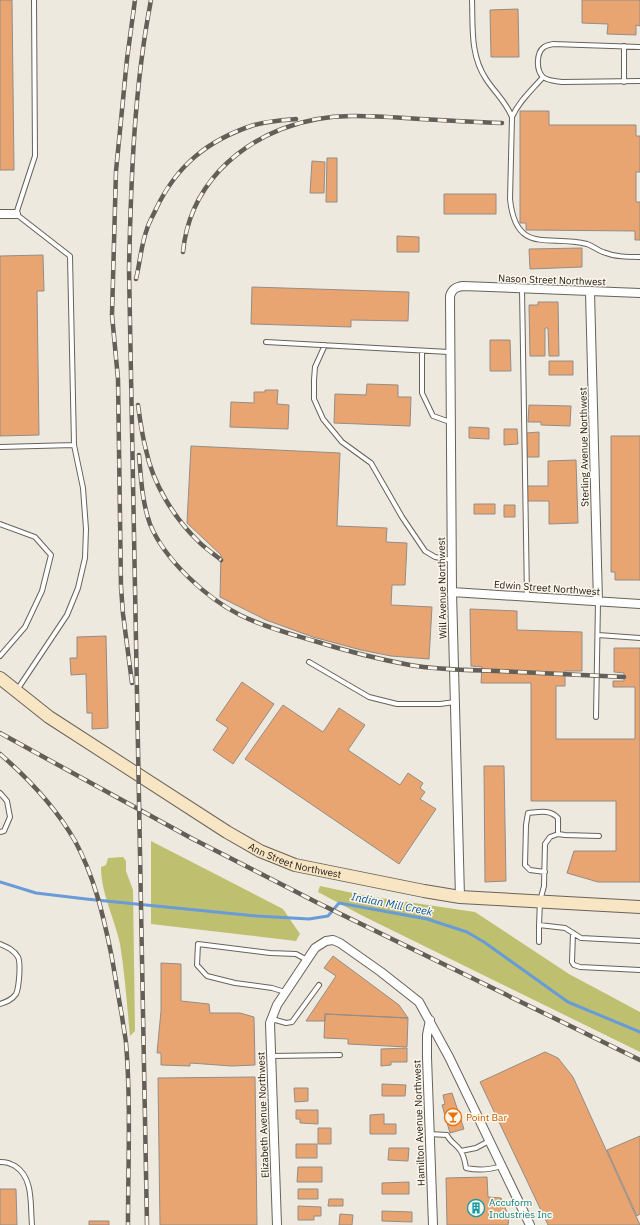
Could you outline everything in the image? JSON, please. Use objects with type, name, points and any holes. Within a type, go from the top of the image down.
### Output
[{"type":"main road","name":"Ann Street Northwest","points":[[0,678],[49,717],[220,828],[272,857],[315,870],[460,897],[640,907]]},
{"type":"street","points":[[0,214],[16,214]]},
{"type":"street","name":"Nason Street Northwest","points":[[463,286],[640,293]]},
{"type":"street","name":"Will Avenue Northwest","points":[[460,897],[452,592],[449,352],[450,296],[452,291],[457,287],[463,286]]},
{"type":"street","name":"Sterling Avenue Northwest","points":[[590,292],[598,602]]},
{"type":"street","name":"Edwin Street Northwest","points":[[452,592],[640,604]]},
{"type":"street","name":"Elizabeth Avenue Northwest","points":[[277,1225],[270,1034],[272,1018],[278,1005],[315,948],[326,941],[333,940],[340,943],[382,972],[419,1002],[430,1020]]},
{"type":"street","points":[[430,1020],[530,1225]]},
{"type":"street","name":"Hamilton Avenue Northwest","points":[[430,1020],[426,1035],[433,1225]]},
{"type":"lane","points":[[16,692],[67,615],[80,581],[85,558],[86,529],[83,488],[74,446],[70,256],[16,214],[35,156],[34,0]]},
{"type":"lane","points":[[472,0],[474,55],[486,79],[504,100],[512,117]]},
{"type":"lane","points":[[640,47],[553,44],[545,46],[540,51],[538,60],[539,68],[543,77],[549,80],[562,82],[640,81]]},
{"type":"lane","points":[[624,46],[624,82]]},
{"type":"lane","points":[[543,77],[515,108],[512,117],[510,199],[513,216],[521,230],[533,239],[586,244],[608,254],[640,257]]},
{"type":"lane","points":[[522,289],[527,597]]},
{"type":"lane","points":[[266,342],[449,352]]},
{"type":"lane","points":[[326,345],[315,367],[314,380],[314,399],[323,419],[342,442],[371,464],[402,517],[425,552],[435,557],[452,560]]},
{"type":"lane","points":[[422,351],[422,393],[432,416],[450,422]]},
{"type":"lane","points":[[0,447],[74,446]]},
{"type":"lane","points":[[0,524],[35,537],[51,555],[42,591],[25,627],[0,656]]},
{"type":"lane","points":[[596,716],[598,602]]},
{"type":"lane","points":[[598,635],[640,638]]},
{"type":"lane","points":[[309,662],[369,697],[397,704],[440,704],[455,702]]},
{"type":"lane","points":[[0,793],[7,801],[10,817],[4,831],[0,832]]},
{"type":"lane","points":[[545,872],[530,870],[525,865],[526,825],[528,813],[550,812],[555,814],[558,818],[558,834]]},
{"type":"lane","points":[[539,942],[540,901],[544,886],[545,872],[545,844],[550,837],[558,834],[599,836]]},
{"type":"lane","points":[[539,925],[565,928],[581,938],[640,941]]},
{"type":"lane","points":[[573,933],[572,962],[574,965],[580,967],[640,970]]},
{"type":"lane","points":[[0,944],[10,949],[18,958],[19,968],[18,987],[15,995],[7,1002],[0,1004]]},
{"type":"lane","points":[[286,993],[272,988],[235,983],[207,976],[197,965],[198,944],[270,953],[296,954],[307,960]]},
{"type":"lane","points":[[272,1018],[286,1023],[292,1022],[319,985]]},
{"type":"lane","points":[[271,1056],[340,1055]]},
{"type":"lane","points":[[429,1134],[447,1135],[449,1140],[461,1150],[466,1168],[490,1170],[502,1166]]},
{"type":"lane","points":[[461,1150],[476,1148],[490,1141]]},
{"type":"lane","points":[[0,1162],[7,1162],[22,1171],[29,1185],[32,1225]]},
{"type":"green space","points":[[151,841],[283,909],[300,934],[296,941],[151,924]]},
{"type":"green space","points":[[123,857],[126,861],[126,871],[133,890],[135,1031],[130,1036],[120,944],[103,887],[101,867],[106,865],[108,858]]},
{"type":"green space","points":[[320,886],[367,896],[475,912],[569,974],[640,1012],[640,1052],[363,916],[318,892]]},
{"type":"building","points":[[0,0],[12,0],[14,170],[0,170]]},
{"type":"building","points":[[582,0],[640,0],[640,26],[636,25],[636,35],[607,34],[608,24],[582,23]]},
{"type":"building","points":[[518,9],[519,57],[491,57],[490,10]]},
{"type":"building","points":[[520,111],[549,111],[549,125],[636,125],[636,136],[640,136],[640,172],[636,172],[636,202],[640,202],[640,240],[635,240],[635,231],[526,230],[526,223],[520,223]]},
{"type":"building","points":[[327,158],[337,158],[337,202],[326,202]]},
{"type":"building","points":[[312,161],[325,162],[324,193],[310,193]]},
{"type":"building","points":[[444,194],[496,194],[496,214],[444,214]]},
{"type":"building","points":[[397,236],[419,237],[419,252],[397,252]]},
{"type":"building","points":[[582,248],[582,267],[530,269],[529,249]]},
{"type":"building","points":[[43,255],[44,291],[37,291],[39,435],[0,436],[0,256]]},
{"type":"building","points":[[252,287],[409,292],[408,321],[351,320],[351,327],[251,324]]},
{"type":"building","points":[[538,302],[558,302],[559,356],[549,356],[548,328],[545,328],[545,356],[530,356],[529,305],[538,305]]},
{"type":"building","points":[[490,340],[510,340],[511,371],[490,371]]},
{"type":"building","points":[[549,361],[573,361],[573,375],[549,375]]},
{"type":"building","points":[[367,384],[398,385],[398,397],[411,397],[410,426],[334,423],[335,394],[366,395]]},
{"type":"building","points":[[265,390],[278,390],[277,404],[289,405],[288,429],[230,427],[231,402],[254,403],[254,392],[265,392]]},
{"type":"building","points":[[529,405],[571,406],[570,426],[541,425],[541,422],[528,422]]},
{"type":"building","points":[[469,427],[489,428],[489,439],[469,438]]},
{"type":"building","points":[[504,429],[517,429],[518,444],[504,445]]},
{"type":"building","points":[[539,432],[539,457],[527,457],[526,433]]},
{"type":"building","points":[[611,436],[640,436],[640,580],[615,580],[615,572],[611,572]]},
{"type":"building","points":[[191,446],[340,453],[337,526],[387,528],[386,542],[407,543],[405,585],[392,585],[391,605],[432,607],[429,659],[391,656],[361,650],[313,637],[266,620],[220,597],[221,555],[187,523]]},
{"type":"building","points":[[576,460],[578,523],[549,524],[549,501],[527,501],[527,486],[548,486],[548,461]]},
{"type":"building","points":[[474,504],[495,504],[495,514],[474,514]]},
{"type":"building","points":[[504,505],[515,505],[515,517],[504,517]]},
{"type":"building","points":[[470,609],[517,611],[517,630],[582,632],[582,671],[565,671],[565,686],[556,686],[556,739],[635,739],[635,687],[613,687],[613,681],[624,681],[624,673],[614,672],[614,648],[640,648],[640,882],[598,882],[567,873],[574,851],[616,851],[616,801],[531,801],[531,683],[481,683],[482,667],[471,666]]},
{"type":"building","points":[[106,636],[108,728],[92,729],[92,713],[87,713],[86,674],[71,675],[70,658],[77,658],[77,637]]},
{"type":"building","points":[[242,682],[274,704],[233,764],[213,750],[228,728],[216,720]]},
{"type":"building","points":[[283,705],[323,732],[339,708],[365,725],[348,750],[400,785],[408,773],[423,783],[420,788],[425,792],[420,799],[436,809],[399,864],[245,759]]},
{"type":"building","points":[[484,766],[504,766],[506,881],[485,882]]},
{"type":"building","points":[[333,956],[399,1005],[408,1018],[325,1014],[325,1021],[306,1021],[336,976],[324,968]]},
{"type":"building","points":[[161,963],[181,964],[181,1001],[209,1004],[210,1013],[240,1013],[254,1017],[255,1065],[232,1066],[190,1063],[190,1066],[161,1065],[161,1053],[157,1053],[161,1011]]},
{"type":"building","points":[[325,1014],[408,1018],[407,1047],[348,1044],[348,1039],[324,1038]]},
{"type":"building","points":[[407,1048],[407,1062],[391,1062],[391,1065],[381,1066],[381,1049]]},
{"type":"building","points":[[545,1052],[558,1058],[573,1077],[640,1225],[548,1225],[480,1082]]},
{"type":"building","points":[[255,1077],[257,1225],[160,1225],[158,1078]]},
{"type":"building","points":[[382,1084],[406,1085],[405,1096],[382,1096]]},
{"type":"building","points":[[294,1088],[308,1088],[308,1101],[295,1102]]},
{"type":"building","name":"Point Bar","points":[[452,1093],[464,1129],[450,1133],[442,1105],[445,1104],[443,1095]]},
{"type":"building","points":[[296,1110],[318,1110],[318,1124],[300,1123],[300,1119],[296,1119]]},
{"type":"building","points":[[384,1114],[384,1124],[396,1124],[396,1134],[370,1134],[370,1115]]},
{"type":"building","points":[[318,1128],[331,1128],[331,1144],[318,1144]]},
{"type":"building","points":[[640,1136],[640,1214],[637,1216],[607,1150]]},
{"type":"building","points":[[296,1144],[317,1144],[317,1158],[296,1158]]},
{"type":"building","points":[[389,1148],[409,1148],[408,1161],[388,1160]]},
{"type":"building","points":[[298,1167],[322,1167],[322,1182],[297,1182]]},
{"type":"building","name":"Accuform Industries Inc","points":[[487,1177],[488,1197],[501,1198],[509,1217],[508,1225],[447,1225],[446,1178]]},
{"type":"building","points":[[409,1182],[409,1194],[382,1194],[382,1183]]},
{"type":"building","points":[[0,1189],[16,1189],[17,1225],[0,1225]]},
{"type":"building","points":[[298,1189],[318,1189],[318,1199],[298,1199]]},
{"type":"building","points":[[329,1199],[343,1199],[343,1206],[328,1206]]},
{"type":"building","points":[[298,1206],[321,1207],[321,1216],[314,1216],[314,1220],[298,1220]]},
{"type":"building","points":[[382,1211],[412,1212],[412,1222],[382,1221]]},
{"type":"building","points":[[340,1214],[353,1215],[352,1225],[339,1225]]},
{"type":"building","points":[[89,1221],[109,1221],[109,1225],[89,1225]]},
{"type":"waterway","name":"Indian Mill Creek","points":[[0,882],[36,893],[257,916],[309,919],[328,916],[339,903],[427,919],[467,932],[484,942],[568,1002],[640,1032]]},
{"type":"railway","points":[[132,683],[121,587],[118,379],[112,315],[116,171],[127,59],[135,0]]},
{"type":"railway","points":[[147,1225],[129,269],[134,134],[145,33],[151,0]]},
{"type":"railway","points":[[183,252],[187,230],[194,208],[205,189],[219,171],[248,146],[282,129],[318,119],[356,116],[502,123]]},
{"type":"railway","points":[[136,279],[143,241],[149,224],[164,193],[184,167],[208,147],[237,131],[254,125],[296,119]]},
{"type":"railway","points":[[138,405],[142,433],[149,463],[159,488],[173,511],[190,533],[221,560]]},
{"type":"railway","points":[[139,455],[142,490],[147,516],[156,537],[165,551],[200,588],[227,608],[248,619],[275,629],[335,647],[410,665],[454,670],[624,677]]},
{"type":"railway","points":[[0,733],[191,838],[316,902],[640,1060]]},
{"type":"railway","points":[[0,754],[41,794],[68,829],[88,868],[101,910],[111,953],[122,1016],[128,1066],[128,1225]]},
{"type":"place","name":"Point Bar","points":[[453,1117]]},
{"type":"place","name":"Accuform Industries Inc","points":[[476,1208]]}]
